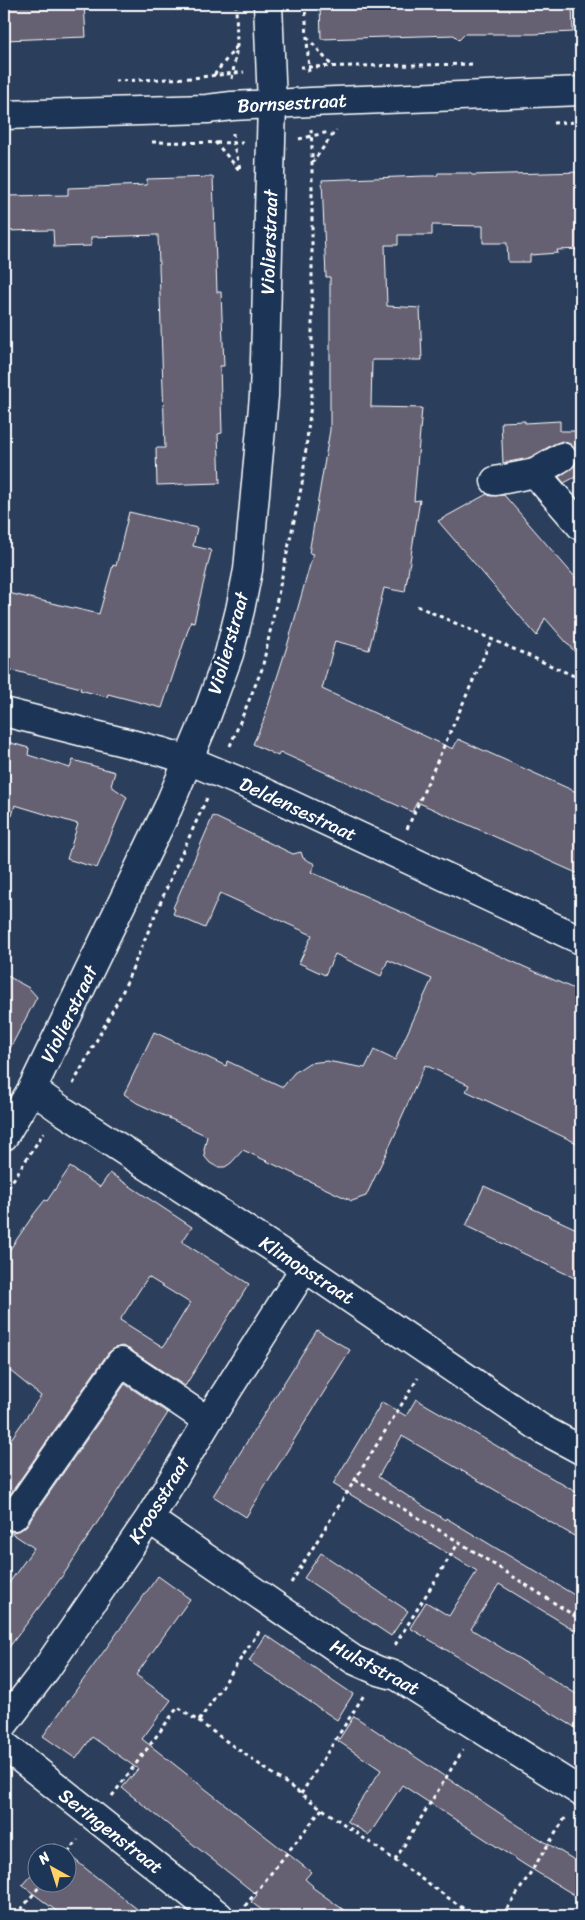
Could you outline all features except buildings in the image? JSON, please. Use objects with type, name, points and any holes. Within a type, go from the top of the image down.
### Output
[{"type":"street","name":"Violierstraat","points":[[4,1136],[32,1089],[168,808],[229,654],[248,570],[264,396],[272,104],[268,4]]},
{"type":"street","name":"Bornsestraat","points":[[4,114],[207,109],[311,102],[581,91]]},
{"type":"street","points":[[494,481],[535,473],[562,457]]},
{"type":"street","points":[[535,473],[581,526]]},
{"type":"street","name":"Deldensestraat","points":[[4,712],[188,760],[253,787],[581,940]]},
{"type":"street","name":"Klimopstraat","points":[[32,1089],[304,1268],[542,1429],[581,1450]]},
{"type":"street","name":"Kroosstraat","points":[[4,1724],[46,1669],[149,1519],[304,1268]]},
{"type":"street","points":[[14,1516],[121,1362],[208,1421]]},
{"type":"street","name":"Hulststraat","points":[[149,1519],[354,1660],[379,1672],[397,1676],[478,1727],[576,1800]]},
{"type":"street","name":"Seringenstraat","points":[[4,1745],[95,1818],[231,1912]]},
{"type":"path","name":"Violierstraat","points":[[215,142],[242,172],[233,142],[232,73],[236,63],[237,46],[236,4]]},
{"type":"path","points":[[305,4],[311,102]]},
{"type":"path","points":[[307,36],[332,67]]},
{"type":"path","points":[[214,76],[237,46]]},
{"type":"path","points":[[552,123],[581,122]]},
{"type":"path","name":"Bornsestraat","points":[[233,142],[271,143],[310,138],[346,129]]},
{"type":"path","points":[[312,164],[336,130]]},
{"type":"path","points":[[417,606],[581,679]]},
{"type":"path","points":[[396,854],[492,638]]},
{"type":"path","points":[[199,1721],[276,1606],[433,1354]]},
{"type":"path","points":[[355,1480],[581,1620]]},
{"type":"path","points":[[95,1818],[178,1708],[474,1916]]},
{"type":"path","points":[[395,1860],[478,1727]]},
{"type":"path","points":[[503,1916],[576,1800]]},
{"type":"path","points":[[231,1912],[322,1809]]},
{"type":"path","points":[[16,1916],[36,1892]]},
{"type":"path","points":[[456,1916],[462,1908]]}]
